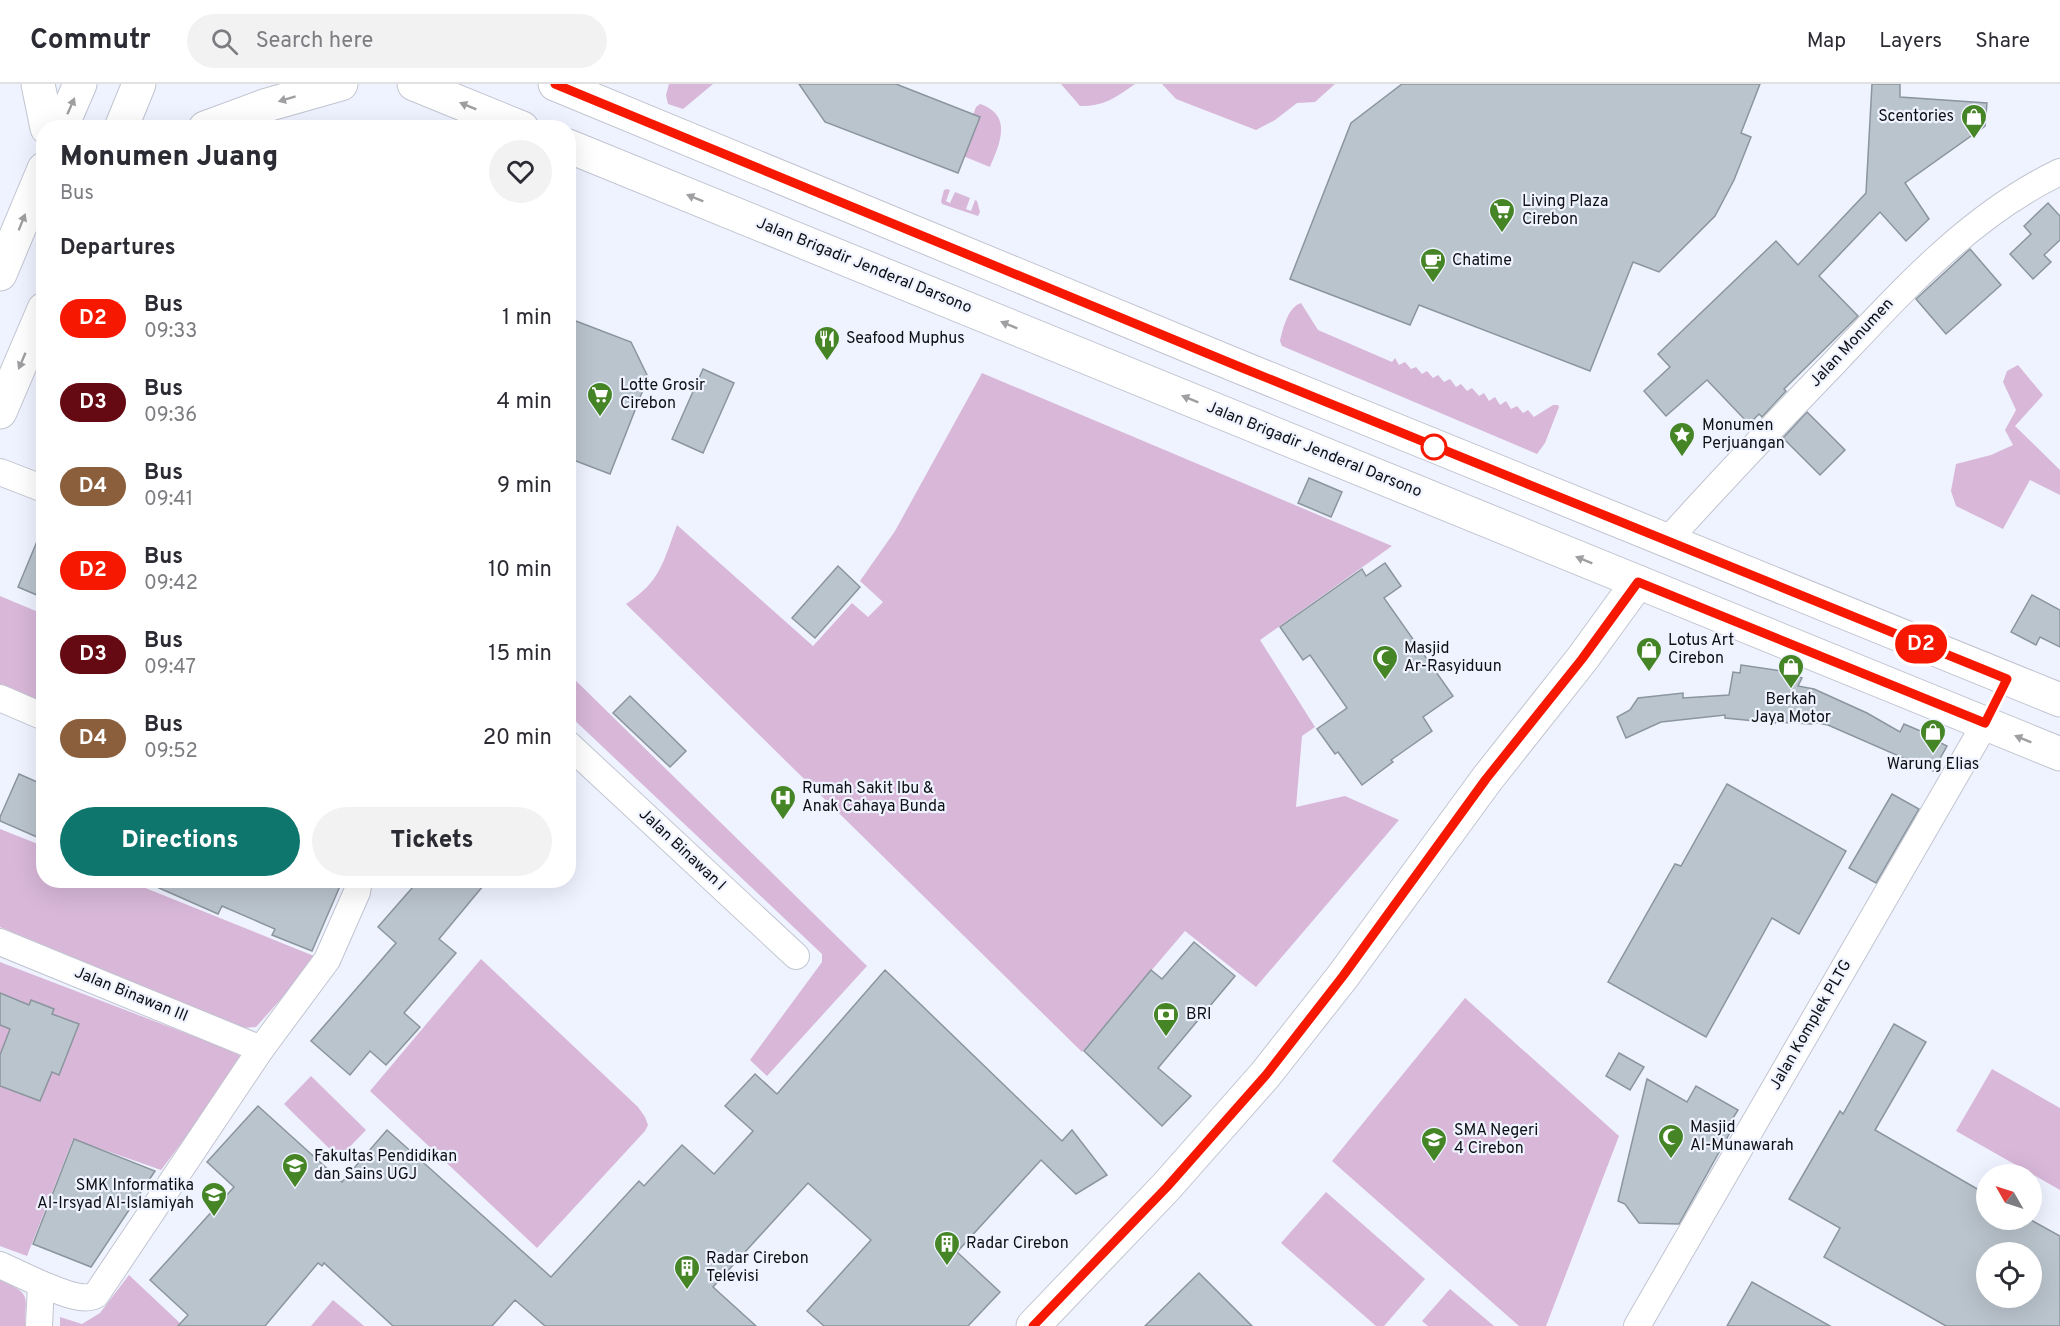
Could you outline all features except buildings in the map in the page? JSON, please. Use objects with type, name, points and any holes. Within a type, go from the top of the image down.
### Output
[{"type":"main road","points":[[38,84],[45,120]]},
{"type":"main road","points":[[64,120],[80,84]]},
{"type":"main road","points":[[124,120],[139,84]]},
{"type":"main road","points":[[227,120],[267,105],[341,84]]},
{"type":"main road","points":[[414,84],[502,120]]},
{"type":"main road","points":[[555,84],[1666,542],[2060,700]]},
{"type":"main road","name":"Jalan Brigadir Jenderal Darsono","points":[[576,150],[2060,754]]},
{"type":"main road","points":[[0,274],[36,188]]},
{"type":"main road","points":[[0,412],[36,328]]},
{"type":"main road","points":[[1033,1326],[1167,1187],[1266,1075],[1343,976],[1486,779],[1582,659],[1638,582]]},
{"type":"main road","points":[[1985,723],[2007,679]]},
{"type":"street","name":"Jalan Monumen","points":[[1666,542],[1902,290],[1958,239],[2010,199],[2060,171]]},
{"type":"street","points":[[0,472],[36,486]]},
{"type":"street","points":[[0,698],[36,714]]},
{"type":"street","name":"Jalan Komplek PLTG","points":[[1637,1326],[1985,723]]},
{"type":"street","name":"Jalan Binawan I","points":[[576,751],[796,956]]},
{"type":"street","points":[[0,1265],[40,1284],[79,1296],[90,1298],[96,1295],[261,1049],[327,960],[358,888]]},
{"type":"street","name":"Jalan Binawan III","points":[[0,942],[261,1049]]},
{"type":"street","points":[[39,1326],[40,1284]]},
{"type":"shaded area","points":[[669,84],[713,84],[683,109],[668,104],[666,95]]},
{"type":"shaded area","points":[[1061,84],[1135,84],[1109,100],[1096,105],[1080,106]]},
{"type":"shaded area","points":[[1162,84],[1335,84],[1315,102],[1297,103],[1275,120],[1256,130],[1176,99]]},
{"type":"shaded area","points":[[980,104],[997,115],[1000,123],[1000,140],[990,167],[958,154],[976,107]]},
{"type":"shaded area","points":[[944,190],[950,190],[946,201],[950,203],[955,192],[970,198],[966,209],[971,211],[975,200],[977,201],[980,212],[978,216],[942,204]]},
{"type":"shaded area","points":[[1301,303],[1318,330],[1392,362],[1395,358],[1399,365],[1405,362],[1411,369],[1416,367],[1422,374],[1427,371],[1433,378],[1438,375],[1444,382],[1450,379],[1456,387],[1461,384],[1467,391],[1472,388],[1479,396],[1484,393],[1489,401],[1495,397],[1500,405],[1506,401],[1511,409],[1517,406],[1523,413],[1528,410],[1534,417],[1553,405],[1558,405],[1545,443],[1537,454],[1282,346],[1280,341],[1287,319],[1296,305]]},
{"type":"shaded area","points":[[2018,365],[2043,395],[2015,426],[2060,470],[2060,495],[2030,480],[2003,529],[1956,506],[1951,491],[1956,464],[1991,455],[2013,445],[2005,430],[2016,410],[2003,382],[2007,371]]},
{"type":"shaded area","points":[[982,373],[1392,546],[1260,640],[1315,727],[1302,736],[1296,807],[1345,796],[1399,820],[1256,987],[1185,931],[1082,1052],[626,604],[638,596],[654,579],[677,525],[813,646],[852,603],[868,617],[883,602],[860,581],[895,531]]},
{"type":"shaded area","points":[[0,596],[36,611],[36,702],[0,686]]},
{"type":"shaded area","points":[[576,681],[867,966],[767,1076],[750,1060],[822,962],[822,954],[576,722]]},
{"type":"shaded area","points":[[0,829],[36,843],[36,888],[145,888],[314,956],[288,991],[256,1027],[242,1028],[0,927]]},
{"type":"shaded area","points":[[481,959],[638,1107],[648,1125],[537,1248],[370,1091]]},
{"type":"shaded area","points":[[0,962],[235,1052],[240,1056],[241,1064],[161,1170],[73,1139],[27,1256],[0,1246]]},
{"type":"shaded area","points":[[1465,998],[1619,1136],[1546,1326],[1519,1326],[1332,1161]]},
{"type":"shaded area","points":[[1992,1069],[2060,1108],[2060,1190],[2042,1180],[2042,1164],[2014,1164],[1956,1131]]},
{"type":"shaded area","points":[[311,1076],[366,1130],[339,1158],[284,1104]]},
{"type":"shaded area","points":[[1326,1192],[1425,1279],[1384,1326],[1376,1326],[1281,1243]]},
{"type":"shaded area","points":[[129,1275],[183,1326],[60,1326],[60,1317],[82,1324],[100,1313]]},
{"type":"shaded area","points":[[0,1280],[22,1292],[26,1301],[25,1326],[0,1326]]},
{"type":"shaded area","points":[[1450,1289],[1494,1326],[1428,1326],[1422,1321]]},
{"type":"shaded area","points":[[333,1300],[364,1326],[311,1326]]},
{"type":"bus line","name":"D2","points":[[555,84],[1666,542],[2007,679],[1985,723],[1638,582],[1582,659],[1486,779],[1343,976],[1266,1075],[1167,1187],[1033,1326]]},
{"type":"place","name":"Scentories","points":[[1974,140]]},
{"type":"place","name":"Living Plaza Cirebon","points":[[1502,234]]},
{"type":"place","name":"Chatime","points":[[1433,284]]},
{"type":"place","name":"Seafood Muphus","points":[[827,362]]},
{"type":"place","name":"Lotte Grosir Cirebon","points":[[600,418]]},
{"type":"place","name":"Monumen Perjuangan","points":[[1682,458]]},
{"type":"place","name":"Lotus Art Cirebon","points":[[1649,673]]},
{"type":"place","name":"Masjid Ar-Rasyiduun","points":[[1385,681]]},
{"type":"place","name":"Berkah Jaya Motor","points":[[1791,690]]},
{"type":"place","name":"Warung Elias","points":[[1933,755]]},
{"type":"place","name":"Rumah Sakit Ibu & Anak Cahaya Bunda","points":[[783,821]]},
{"type":"place","name":"BRI","points":[[1166,1038]]},
{"type":"place","name":"Masjid Al-Munawarah","points":[[1671,1160]]},
{"type":"place","name":"SMA Negeri 4 Cirebon","points":[[1434,1163]]},
{"type":"place","name":"Fakultas Pendidikan dan Sains UGJ","points":[[295,1189]]},
{"type":"place","name":"SMK Informatika Al-Irsyad Al-Islamiyah","points":[[214,1218]]},
{"type":"place","name":"Radar Cirebon","points":[[947,1267]]},
{"type":"place","name":"Radar Cirebon Televisi","points":[[687,1291]]}]
